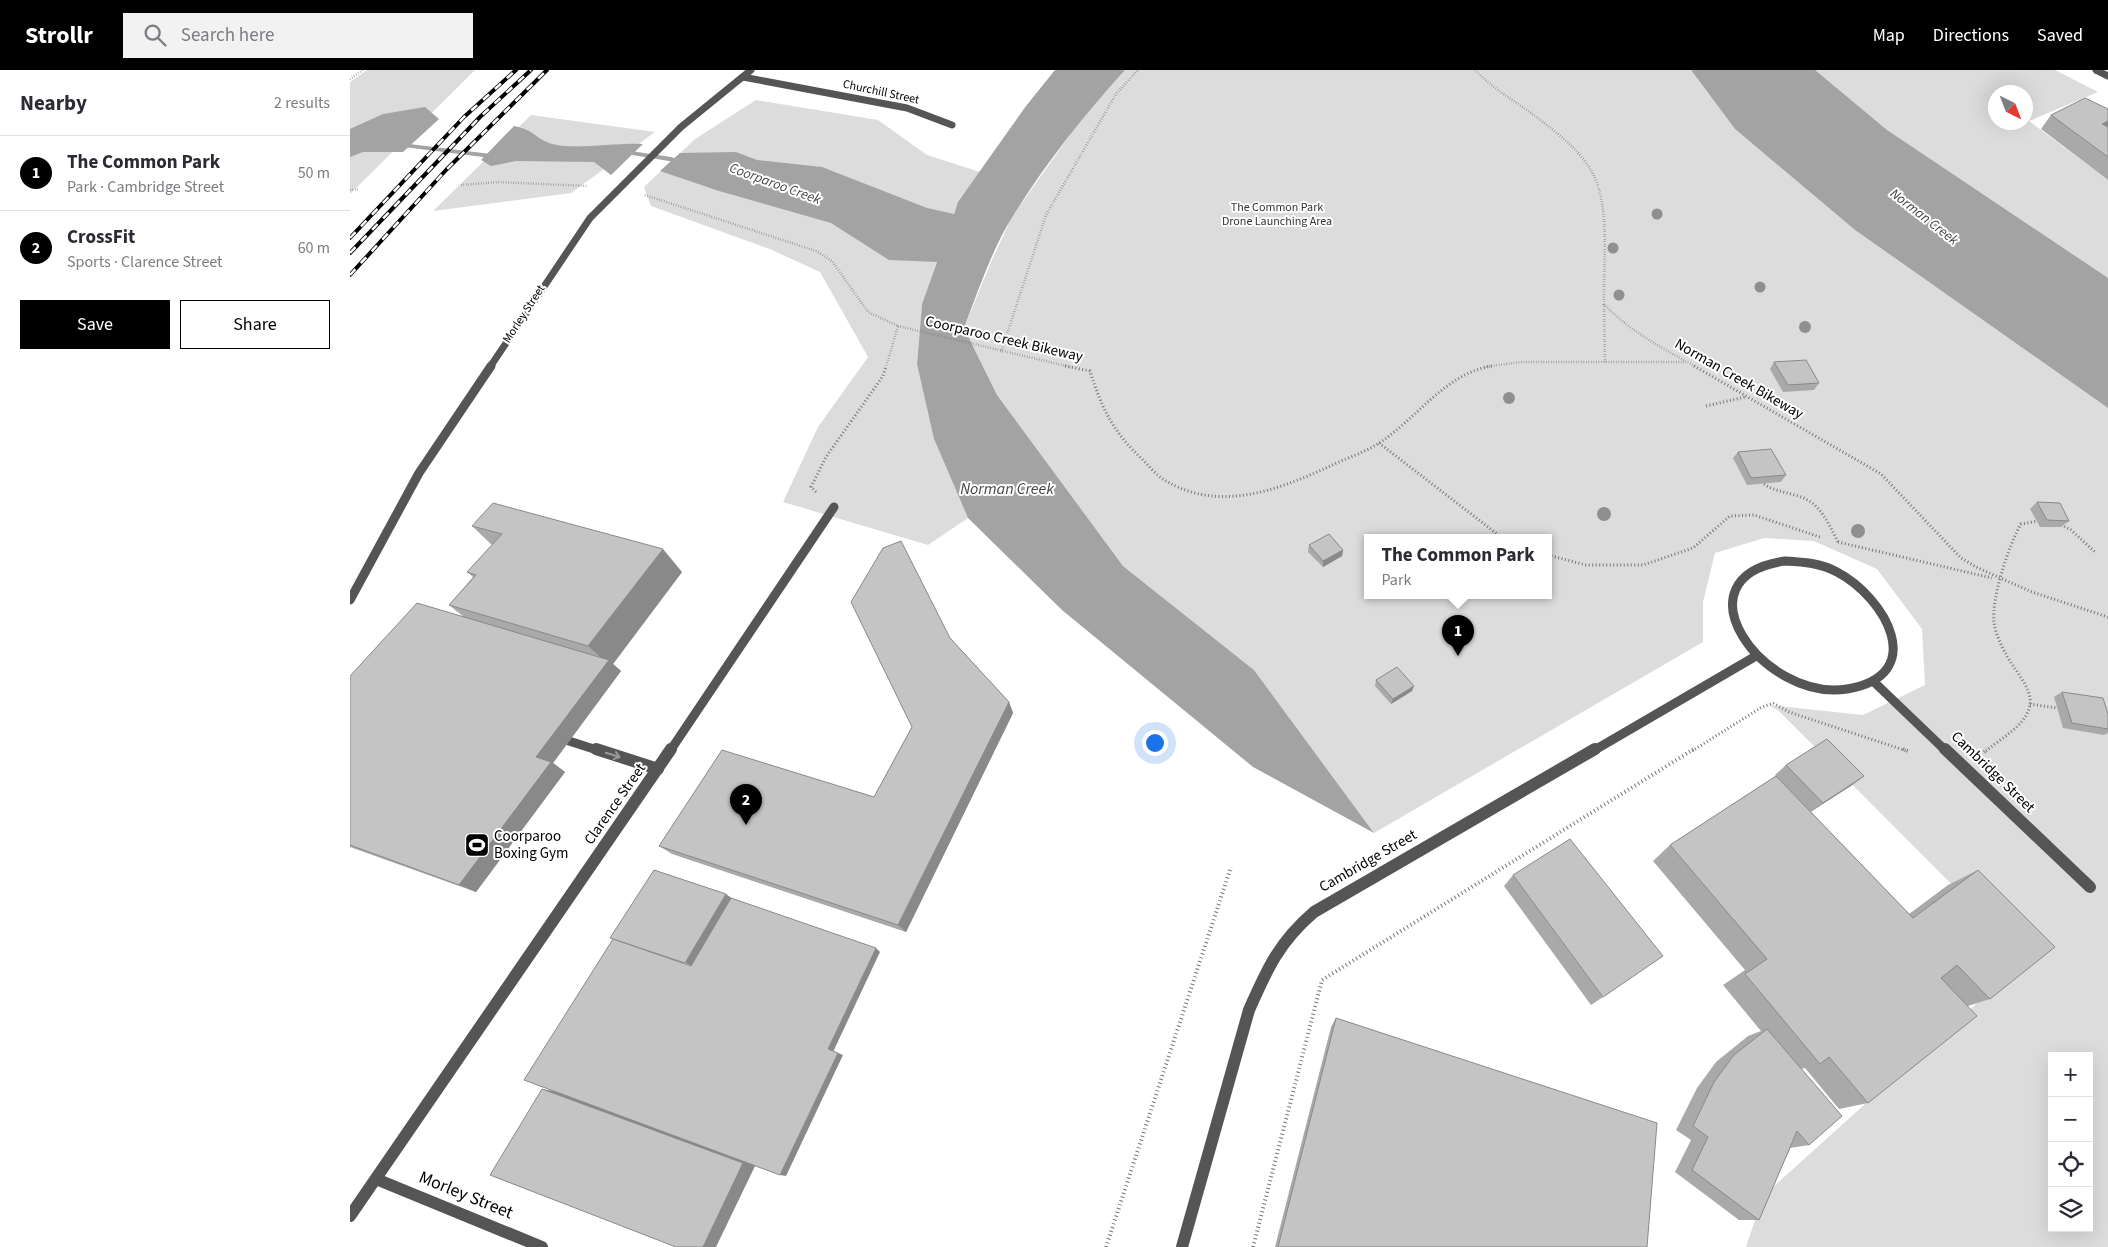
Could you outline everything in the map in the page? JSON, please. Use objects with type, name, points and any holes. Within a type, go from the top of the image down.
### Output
[{"type":"street","name":"Morley Street","points":[[350,600],[419,473],[568,247],[590,218],[630,176],[668,140],[751,70]]},
{"type":"street","points":[[2096,70],[2108,76]]},
{"type":"street","name":"Churchill Street","points":[[744,77],[907,108],[952,125]]},
{"type":"street","name":"Clarence Street","points":[[350,1215],[658,769],[834,507]]},
{"type":"street","points":[[1785,561],[1810,562],[1836,571],[1860,586],[1879,605],[1891,626],[1894,648],[1888,667],[1873,681],[1852,689],[1828,690],[1802,684],[1777,672],[1756,656],[1740,635],[1733,613],[1735,593],[1744,576],[1762,565],[1785,561]]},
{"type":"street","name":"Cambridge Street","points":[[1182,1247],[1249,1010],[1263,976],[1280,947],[1293,930],[1314,912],[1386,869],[1756,656]]},
{"type":"street","name":"Cambridge Street","points":[[1873,681],[2090,887]]},
{"type":"street","points":[[569,741],[658,769]]},
{"type":"street","name":"Morley Street","points":[[376,1179],[542,1247]]},
{"type":"path","points":[[350,79],[363,70]]},
{"type":"path","points":[[1001,352],[1046,215],[1116,94],[1138,70]]},
{"type":"path","points":[[1475,70],[1492,86],[1535,116],[1570,146],[1586,164],[1597,182],[1602,209],[1604,364]]},
{"type":"path","name":"Coorparoo Creek Bikeway","points":[[461,185],[498,182],[568,185],[645,195],[816,251],[832,261],[868,312],[898,326],[1001,352],[1090,371],[1112,426],[1164,480],[1191,492],[1220,497],[1252,495],[1298,482],[1380,442],[1434,397],[1476,368],[1520,362],[1604,364],[1685,362]]},
{"type":"path","points":[[350,190],[360,189]]},
{"type":"path","name":"Norman Creek Bikeway","points":[[1604,304],[1616,317],[1637,333],[1746,397],[1860,460],[1881,474],[1961,558],[2000,580],[2108,617]]},
{"type":"path","points":[[834,507],[811,487],[826,457],[883,376],[898,326]]},
{"type":"path","points":[[1706,406],[1746,397]]},
{"type":"path","points":[[1380,442],[1497,534]]},
{"type":"path","points":[[1764,484],[1771,490],[1810,500],[1820,510],[1838,542]]},
{"type":"path","points":[[1552,556],[1586,565],[1643,565],[1693,548],[1730,516],[1754,515],[1827,539]]},
{"type":"path","points":[[2003,737],[2024,720],[2030,704],[2027,690],[2005,653],[1994,622],[2000,580],[2012,540],[2021,524],[2047,519]]},
{"type":"path","points":[[2055,522],[2071,530],[2095,552]]},
{"type":"path","points":[[1833,541],[2000,580]]},
{"type":"path","points":[[1253,1247],[1322,980],[1762,706],[1773,703],[1789,712],[1893,748]]},
{"type":"path","points":[[2030,704],[2057,708]]},
{"type":"path","points":[[1106,1247],[1231,867]]},
{"type":"green space","points":[[367,70],[475,70],[350,194],[350,82]]},
{"type":"green space","name":"The Common Park Drone Launching Area","points":[[1125,70],[1691,70],[1735,129],[1855,230],[2108,408],[2108,1247],[1746,1247],[1763,1196],[2026,959],[1779,711],[1768,705],[1863,715],[1925,685],[1922,629],[1877,569],[1814,541],[1764,538],[1715,553],[1703,602],[1703,642],[1374,833],[1254,670],[1123,566],[997,395],[964,328],[1012,217],[1086,112]]},
{"type":"green space","points":[[1782,70],[2055,70],[2098,92],[2033,119],[2033,85],[1988,85],[1988,130],[2033,130],[2033,124],[2108,180],[2108,336]]},
{"type":"green space","points":[[756,100],[878,120],[927,155],[980,172],[958,202],[922,304],[917,363],[934,439],[968,518],[928,545],[783,502],[818,427],[868,357],[820,272],[772,250],[651,206],[644,187],[695,139]]},
{"type":"green space","points":[[531,115],[655,132],[571,193],[433,211]]},
{"type":"water","name":"Norman Creek","points":[[1055,70],[1125,70],[1066,140],[1013,216],[992,256],[964,328],[997,395],[1123,566],[1254,670],[1374,833],[1253,767],[1062,610],[968,518],[934,439],[917,364],[922,304],[937,262],[889,260],[831,223],[719,191],[660,171],[680,153],[736,152],[757,160],[822,167],[927,208],[954,214],[958,202],[1026,106]]},
{"type":"water","name":"Norman Creek","points":[[1691,70],[1815,70],[1887,130],[2108,278],[2108,408],[1855,230],[1735,129]]},
{"type":"water","points":[[425,107],[439,119],[403,152],[363,152],[350,157],[350,129],[383,114]]},
{"type":"water","points":[[514,126],[530,132],[544,141],[559,145],[643,144],[611,175],[594,162],[516,161],[491,166],[481,160]]},
{"type":"building","points":[[2085,98],[2108,109],[2108,121],[2102,124],[2108,127],[2108,157],[2051,115]]},
{"type":"building","points":[[1806,360],[1819,383],[1788,385],[1774,362]]},
{"type":"building","points":[[1771,449],[1786,475],[1751,478],[1738,452]]},
{"type":"building","points":[[2037,502],[2060,503],[2069,521],[2047,520]]},
{"type":"building","points":[[493,503],[663,549],[588,646],[449,605],[476,575],[467,572],[502,534],[472,526]]},
{"type":"building","points":[[1329,534],[1343,550],[1323,561],[1309,545]]},
{"type":"building","points":[[901,541],[950,638],[1009,702],[898,925],[659,846],[722,750],[874,797],[912,727],[851,602],[883,548]]},
{"type":"building","points":[[417,603],[609,660],[536,757],[551,762],[459,885],[350,845],[350,676]]},
{"type":"building","points":[[1397,667],[1414,686],[1393,699],[1376,680]]},
{"type":"building","points":[[2062,692],[2103,698],[2108,714],[2108,729],[2072,723]]},
{"type":"building","points":[[1827,739],[1864,776],[1823,803],[1786,765]]},
{"type":"building","points":[[1776,776],[1913,918],[1978,870],[2055,947],[1990,999],[1957,965],[1941,978],[1977,1016],[1868,1103],[1829,1057],[1820,1064],[1745,974],[1767,959],[1670,845]]},
{"type":"building","points":[[1570,839],[1663,956],[1603,997],[1513,875]]},
{"type":"building","points":[[654,870],[726,894],[685,963],[610,938]]},
{"type":"building","points":[[731,898],[876,948],[828,1049],[838,1053],[780,1175],[524,1080],[613,939],[691,966]]},
{"type":"building","points":[[1336,1018],[1657,1123],[1647,1247],[1278,1247]]},
{"type":"building","points":[[1767,1029],[1842,1116],[1809,1145],[1797,1131],[1759,1220],[1692,1170],[1708,1137],[1693,1126],[1714,1082],[1734,1055]]},
{"type":"building","points":[[542,1089],[743,1163],[703,1247],[676,1247],[490,1175]]},
{"type":"waterway","name":"Coorparoo Creek","points":[[396,144],[499,157]]},
{"type":"waterway","name":"Coorparoo Creek","points":[[620,151],[671,159],[687,165]]},
{"type":"railway","points":[[350,238],[464,117],[516,70]]},
{"type":"railway","points":[[350,253],[480,117],[531,70]]},
{"type":"railway","points":[[350,275],[446,170],[547,70]]},
{"type":"place","name":"The Common Park","points":[[1458,656]]},
{"type":"place","name":"CrossFit","points":[[746,825]]},
{"type":"place","name":"Coorparoo Boxing Gym","points":[[477,845]]}]
